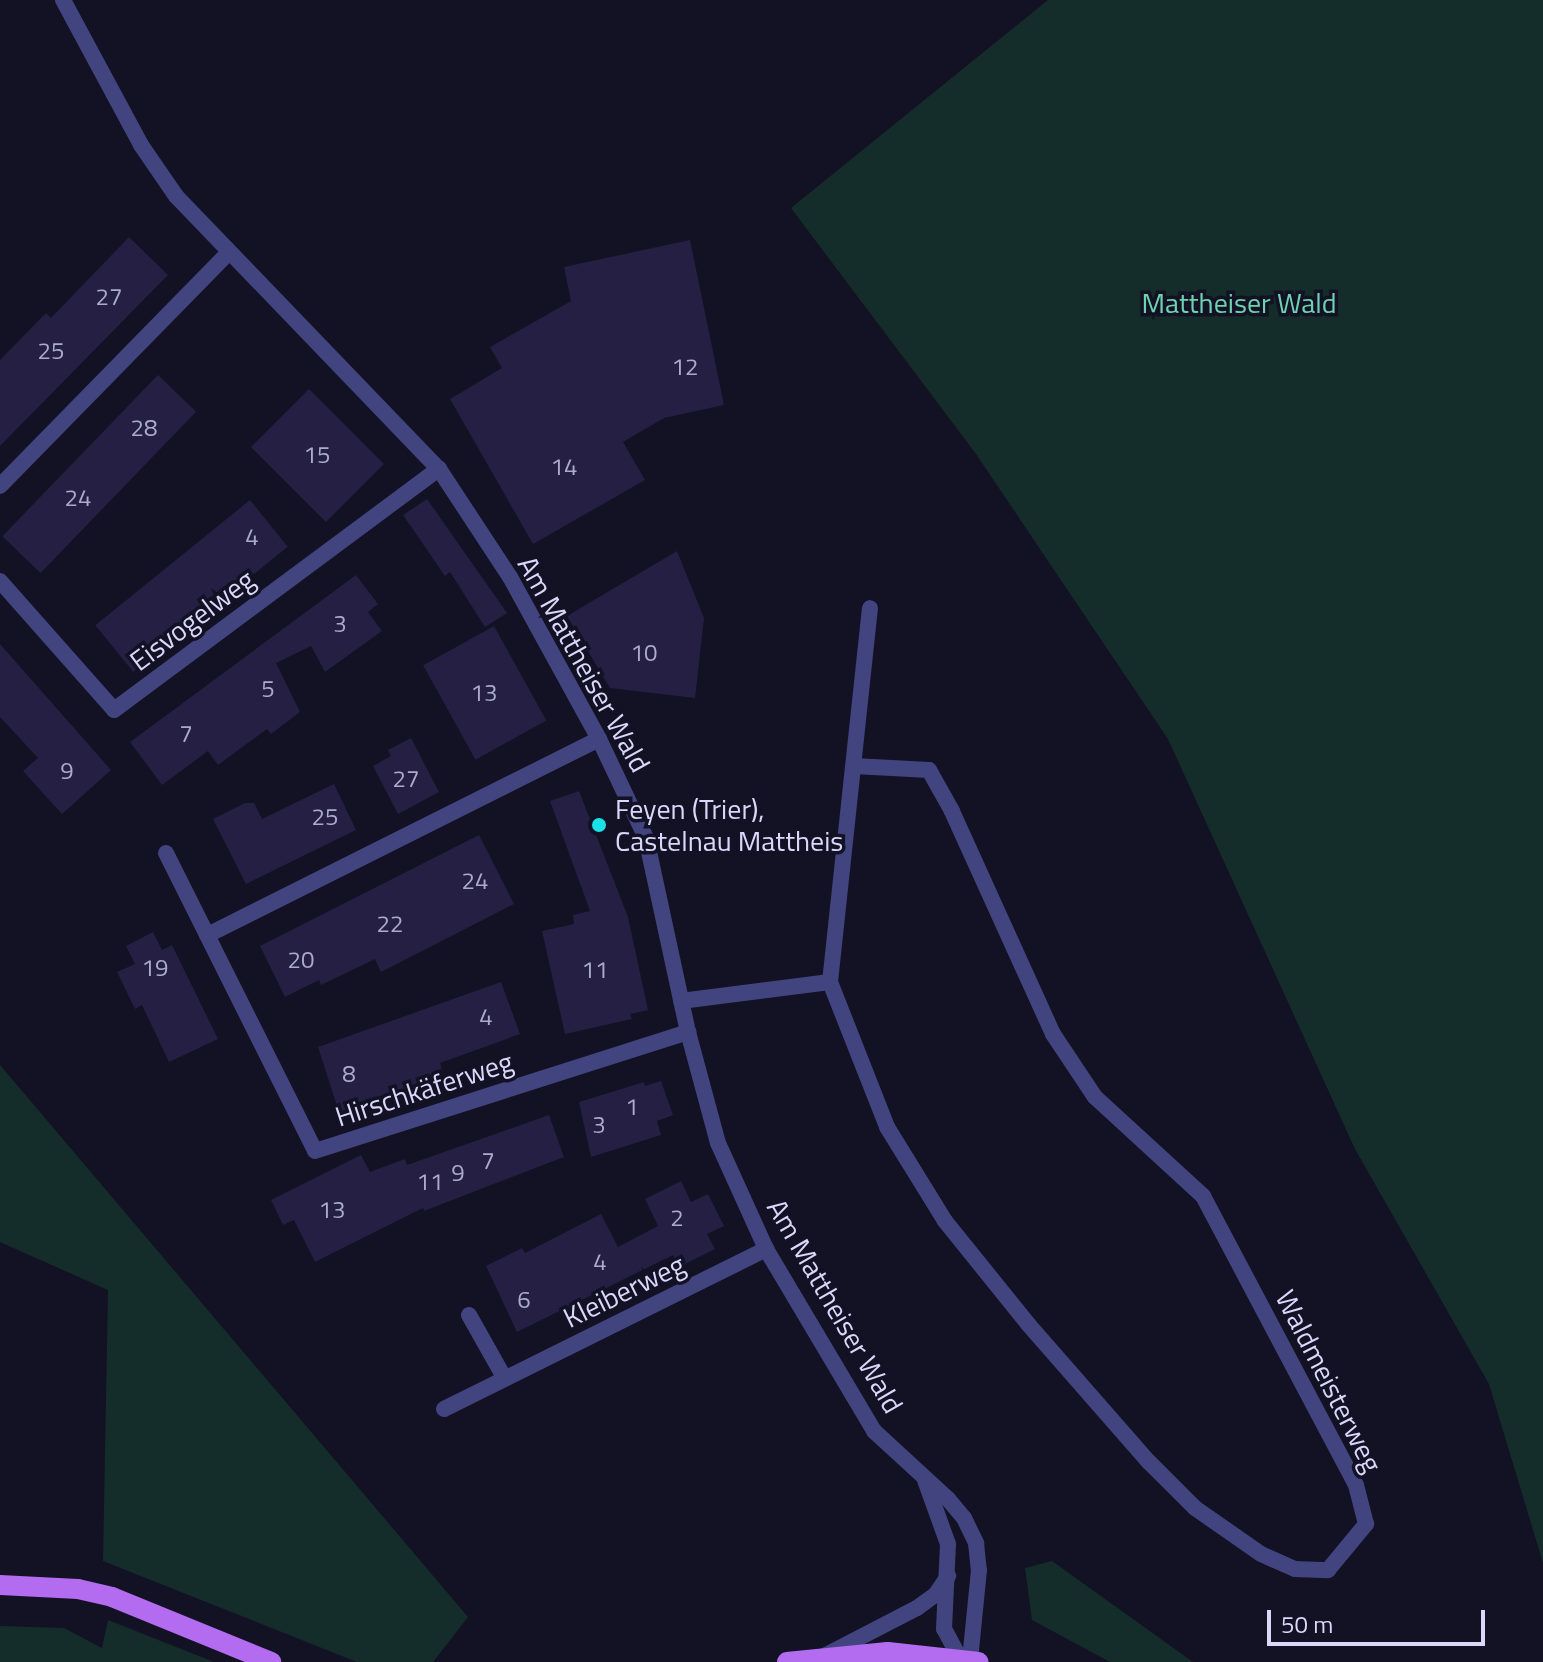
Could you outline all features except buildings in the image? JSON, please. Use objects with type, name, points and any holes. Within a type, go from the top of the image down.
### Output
[{"type":"main road","points":[[0,1585],[78,1589],[112,1597],[271,1662]]},
{"type":"main road","points":[[787,1662],[888,1652],[974,1661]]},
{"type":"street","name":"Am Mattheiser Wald","points":[[63,0],[141,145],[176,196],[439,469],[510,577],[599,739],[646,838],[688,1032],[718,1143],[766,1249],[874,1431],[905,1456],[925,1480],[948,1499],[964,1518],[976,1543],[979,1570],[974,1661],[957,1653],[944,1629],[948,1544],[925,1480]]},
{"type":"street","points":[[0,486],[229,252]]},
{"type":"street","name":"Eisvogelweg","points":[[0,581],[114,710],[439,469]]},
{"type":"street","name":"Waldmeisterweg","points":[[854,766],[929,770],[952,811],[1053,1034],[1095,1097],[1203,1196],[1356,1485],[1366,1524],[1328,1570],[1295,1569],[1261,1554],[1195,1508],[1149,1462],[1028,1324],[945,1221],[887,1127],[830,982],[870,608]]},
{"type":"street","points":[[207,935],[599,739]]},
{"type":"street","name":"Hirschkäferweg","points":[[166,853],[315,1151],[688,1032]]},
{"type":"street","points":[[681,1001],[830,982]]},
{"type":"street","name":"Kleiberweg","points":[[444,1409],[766,1249]]},
{"type":"street","points":[[469,1315],[505,1379]]},
{"type":"street","points":[[822,1657],[917,1608],[936,1594],[948,1574]]},
{"type":"green space","name":"Mattheiser Wald","points":[[1048,0],[1543,0],[1543,1563],[1489,1384],[1355,1149],[1168,739],[976,454],[791,208]]},
{"type":"green space","points":[[0,1065],[468,1617],[433,1662],[357,1662],[103,1561],[108,1290],[0,1242]]},
{"type":"green space","points":[[1052,1561],[1193,1662],[1110,1662],[1032,1620],[1025,1568]]},
{"type":"green space","points":[[108,1620],[214,1662],[0,1662],[0,1626],[64,1628],[102,1648]]},
{"type":"place","name":"Feyen (Trier), Castelnau Mattheis","points":[[599,825]]}]
